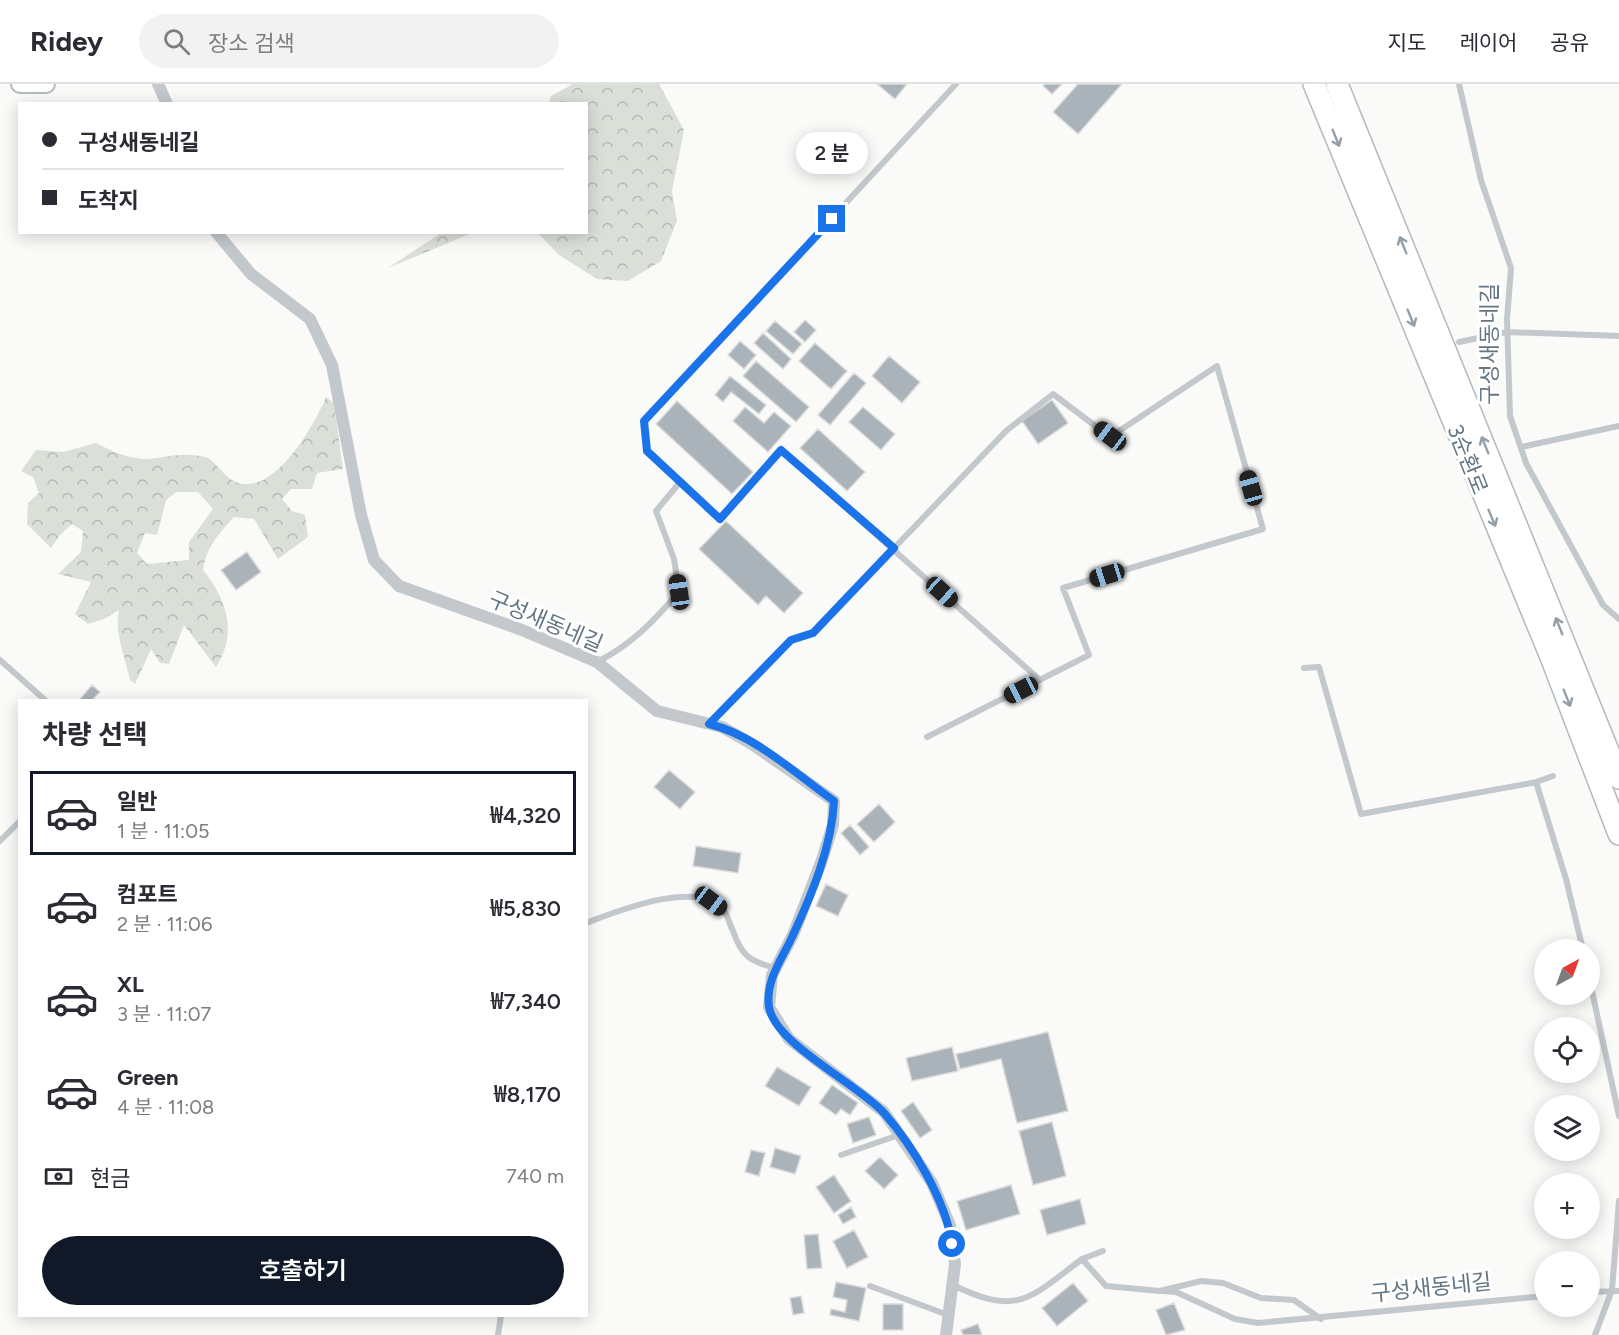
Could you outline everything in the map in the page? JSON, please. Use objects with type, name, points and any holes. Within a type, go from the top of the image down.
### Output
[{"type":"highway","name":"3순환로","points":[[1314,84],[1559,677],[1619,834]]},
{"type":"highway","name":"3순환로","points":[[1337,84],[1619,778]]},
{"type":"street","points":[[20,84],[46,84]]},
{"type":"street","points":[[158,84],[166,102]]},
{"type":"street","name":"구성새동네길","points":[[218,234],[251,274],[310,319],[332,365],[359,504],[374,560],[399,586],[522,630],[597,662],[657,711],[722,728],[752,744],[834,801],[833,825],[822,860],[793,935],[772,975],[769,1007],[789,1039],[884,1112],[932,1183],[950,1225],[955,1264],[946,1335]]},
{"type":"lane","points":[[956,84],[644,421],[647,451],[720,519],[781,450],[1040,680]]},
{"type":"lane","name":"구성새동네길","points":[[1459,84],[1481,180],[1511,268],[1507,332],[1510,416],[1526,463],[1603,605],[1619,619]]},
{"type":"lane","points":[[1459,342],[1507,332],[1619,336]]},
{"type":"lane","points":[[709,724],[791,640],[813,633],[1006,431],[1053,394],[1110,436],[1217,366],[1263,529],[1063,588],[1089,655],[927,737]]},
{"type":"lane","points":[[1521,447],[1619,426]]},
{"type":"lane","points":[[597,662],[621,650],[650,625],[679,592],[674,559],[656,512],[681,481]]},
{"type":"lane","points":[[0,660],[44,699]]},
{"type":"lane","points":[[1304,668],[1319,667],[1361,814],[1537,782],[1553,776]]},
{"type":"lane","points":[[1537,782],[1566,879],[1580,939]]},
{"type":"lane","points":[[0,841],[18,823]]},
{"type":"lane","points":[[588,921],[677,896],[711,901],[726,913],[744,954],[753,962],[776,968]]},
{"type":"lane","points":[[1595,1005],[1619,1116]]},
{"type":"lane","points":[[841,1155],[899,1135]]},
{"type":"lane","points":[[1595,1335],[1615,1291],[1619,1201]]},
{"type":"lane","points":[[952,1284],[995,1301],[1033,1297],[1082,1259],[1103,1251]]},
{"type":"lane","name":"구성새동네길","points":[[1082,1259],[1106,1286],[1176,1292],[1235,1319],[1258,1323],[1321,1319],[1534,1297]]},
{"type":"lane","name":"구성새동네길","points":[[1160,1290],[1201,1281],[1222,1283],[1261,1298],[1294,1300],[1321,1319]]},
{"type":"lane","points":[[870,1286],[949,1315]]},
{"type":"lane","points":[[1600,1292],[1615,1291]]},
{"type":"lane","points":[[498,1335],[501,1317]]},
{"type":"green space","points":[[573,84],[659,84],[684,130],[672,191],[677,221],[661,261],[628,281],[597,279],[559,255],[539,234],[588,234],[588,102],[549,102],[551,96]]},
{"type":"green space","points":[[439,234],[470,234],[388,268]]},
{"type":"green space","points":[[326,397],[334,403],[343,469],[317,473],[312,489],[291,489],[282,499],[292,511],[305,515],[308,537],[278,559],[254,519],[234,517],[210,548],[203,570],[218,593],[227,617],[227,641],[216,667],[184,625],[169,664],[160,663],[151,649],[135,684],[130,680],[121,645],[118,627],[119,610],[104,619],[88,624],[75,614],[91,582],[58,574],[81,552],[83,531],[72,524],[51,548],[27,524],[28,503],[39,493],[33,477],[21,471],[36,450],[63,452],[96,443],[121,454],[141,459],[196,455],[208,458],[233,481],[245,484],[258,482],[283,465],[294,452],[305,437]],"holes":[[[176,492],[198,492],[213,509],[189,542],[189,560],[147,564],[137,553],[145,533],[157,535],[166,500]]]},
{"type":"building","points":[[877,84],[907,84],[895,99]]},
{"type":"building","points":[[1062,84],[1052,94],[1043,86]]},
{"type":"building","points":[[1078,84],[1122,84],[1078,134],[1053,112]]},
{"type":"building","points":[[805,320],[816,330],[805,342],[794,332]]},
{"type":"building","points":[[775,321],[802,344],[793,354],[766,331]]},
{"type":"building","points":[[763,333],[791,359],[783,369],[754,343]]},
{"type":"building","points":[[740,341],[756,355],[744,369],[728,355]]},
{"type":"building","points":[[815,343],[847,371],[831,389],[799,361]]},
{"type":"building","points":[[889,356],[920,382],[902,403],[872,376]]},
{"type":"building","points":[[756,361],[809,407],[796,422],[743,376]]},
{"type":"building","points":[[854,373],[866,383],[830,425],[818,415]]},
{"type":"building","points":[[730,376],[766,405],[759,414],[731,392],[723,402],[715,395]]},
{"type":"building","points":[[1052,400],[1068,423],[1038,444],[1022,421]]},
{"type":"building","points":[[677,401],[753,472],[732,494],[656,424]]},
{"type":"building","points":[[745,407],[764,423],[774,412],[791,426],[768,452],[733,421]]},
{"type":"building","points":[[863,407],[895,434],[881,450],[849,422]]},
{"type":"building","points":[[818,429],[865,472],[847,491],[800,448]]},
{"type":"building","points":[[726,521],[803,593],[784,613],[766,596],[758,605],[699,549]]},
{"type":"building","points":[[247,552],[261,572],[236,590],[221,570]]},
{"type":"building","points":[[92,685],[100,692],[93,699],[80,699]]},
{"type":"building","points":[[669,770],[695,792],[680,809],[654,787]]},
{"type":"building","points":[[879,804],[895,822],[874,842],[857,824]]},
{"type":"building","points":[[850,825],[869,847],[860,855],[841,833]]},
{"type":"building","points":[[696,846],[741,853],[738,873],[693,866]]},
{"type":"building","points":[[826,884],[848,895],[838,916],[816,906]]},
{"type":"building","points":[[1048,1032],[1068,1111],[1017,1123],[1001,1059],[960,1069],[956,1054]]},
{"type":"building","points":[[952,1047],[958,1071],[912,1081],[906,1058]]},
{"type":"building","points":[[777,1067],[811,1087],[799,1106],[765,1086]]},
{"type":"building","points":[[832,1085],[858,1103],[850,1115],[841,1109],[836,1115],[819,1103]]},
{"type":"building","points":[[913,1102],[932,1130],[920,1138],[901,1111]]},
{"type":"building","points":[[869,1117],[876,1135],[853,1143],[847,1124]]},
{"type":"building","points":[[1052,1122],[1066,1176],[1033,1185],[1019,1131]]},
{"type":"building","points":[[775,1148],[801,1156],[795,1174],[770,1167]]},
{"type":"building","points":[[751,1150],[765,1153],[759,1176],[745,1172]]},
{"type":"building","points":[[880,1157],[898,1175],[884,1189],[865,1171]]},
{"type":"building","points":[[834,1175],[851,1201],[834,1213],[816,1187]]},
{"type":"building","points":[[1011,1185],[1020,1214],[966,1230],[957,1201]]},
{"type":"building","points":[[1080,1199],[1086,1224],[1047,1235],[1040,1210]]},
{"type":"building","points":[[851,1207],[856,1217],[843,1224],[838,1215]]},
{"type":"building","points":[[854,1230],[868,1257],[847,1268],[833,1241]]},
{"type":"building","points":[[818,1234],[822,1268],[807,1269],[804,1235]]},
{"type":"building","points":[[836,1282],[866,1288],[859,1321],[830,1315],[831,1309],[845,1312],[847,1300],[833,1297]]},
{"type":"building","points":[[1073,1283],[1088,1301],[1057,1326],[1042,1308]]},
{"type":"building","points":[[801,1296],[804,1313],[793,1315],[790,1298]]},
{"type":"building","points":[[1174,1303],[1185,1330],[1166,1335],[1156,1310]]},
{"type":"building","points":[[883,1304],[903,1304],[903,1330],[883,1330]]},
{"type":"building","points":[[978,1324],[982,1335],[963,1335],[961,1330]]},
{"type":"route","points":[[832,219],[644,421],[647,451],[720,519],[781,450],[894,548],[813,633],[791,640],[709,724],[722,728],[752,744],[834,801],[833,825],[822,860],[793,935],[772,975],[769,1007],[789,1039],[884,1112],[932,1183],[950,1225],[952,1244]]}]
